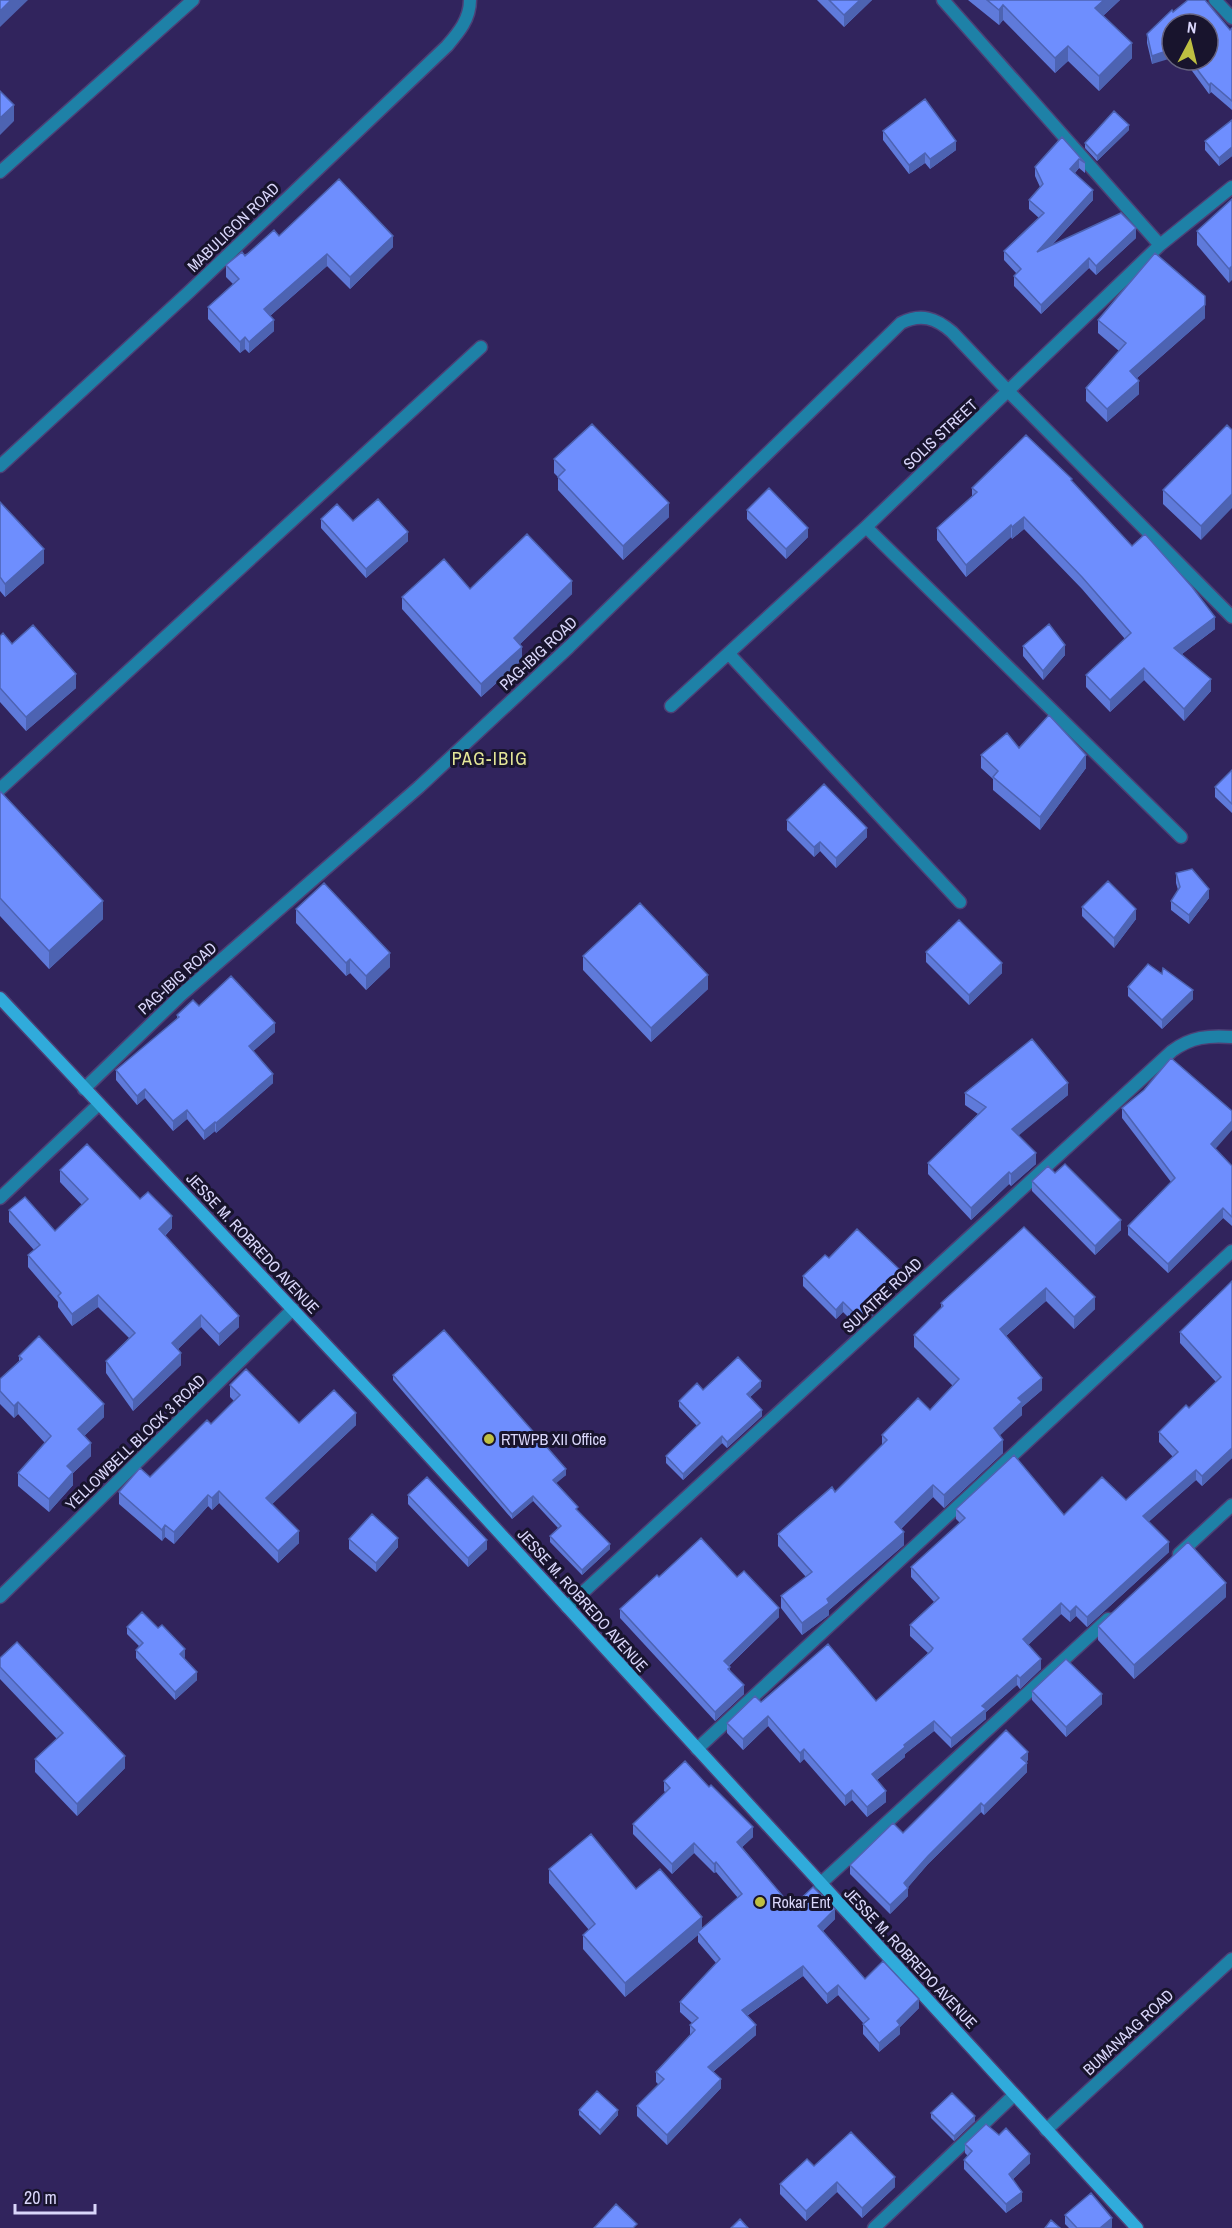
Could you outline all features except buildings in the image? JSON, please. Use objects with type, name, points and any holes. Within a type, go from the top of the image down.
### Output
[{"type":"main road","name":"JESSE M. ROBREDO AVENUE","points":[[0,998],[293,1309],[1137,2228]]},
{"type":"street","points":[[0,172],[193,0]]},
{"type":"street","name":"MABULIGON ROAD","points":[[0,466],[190,291],[447,46],[460,31],[468,16],[470,0]]},
{"type":"street","points":[[943,0],[1160,245]]},
{"type":"street","points":[[1215,0],[1232,18]]},
{"type":"street","name":"SOLIS STREET","points":[[671,706],[866,527],[1160,245],[1232,187]]},
{"type":"street","name":"PAG-IBIG ROAD","points":[[84,1089],[181,995],[419,787],[569,647],[901,323],[913,317],[927,317],[942,324],[1232,617]]},
{"type":"street","points":[[0,789],[481,346]]},
{"type":"street","points":[[866,527],[1181,837]]},
{"type":"street","points":[[729,654],[960,902]]},
{"type":"street","name":"SULATRE ROAD","points":[[567,1607],[1172,1051],[1184,1042],[1199,1038],[1232,1036]]},
{"type":"street","points":[[0,1198],[99,1104]]},
{"type":"street","points":[[697,1749],[1232,1251]]},
{"type":"street","name":"YELLOWBELL BLOCK 3 ROAD","points":[[0,1597],[293,1309]]},
{"type":"street","points":[[1173,1559],[1232,1505]]},
{"type":"street","points":[[820,1884],[1120,1608]]},
{"type":"street","name":"BUMANAAG ROAD","points":[[1046,2130],[1232,1959]]},
{"type":"street","points":[[874,2228],[1014,2095]]},
{"type":"place","name":"RTWPB XII Office","points":[[489,1439]]},
{"type":"place","name":"Rokar Ent","points":[[760,1902]]},
{"type":"district","name":"PAG-IBIG","points":[[490,758]]}]
